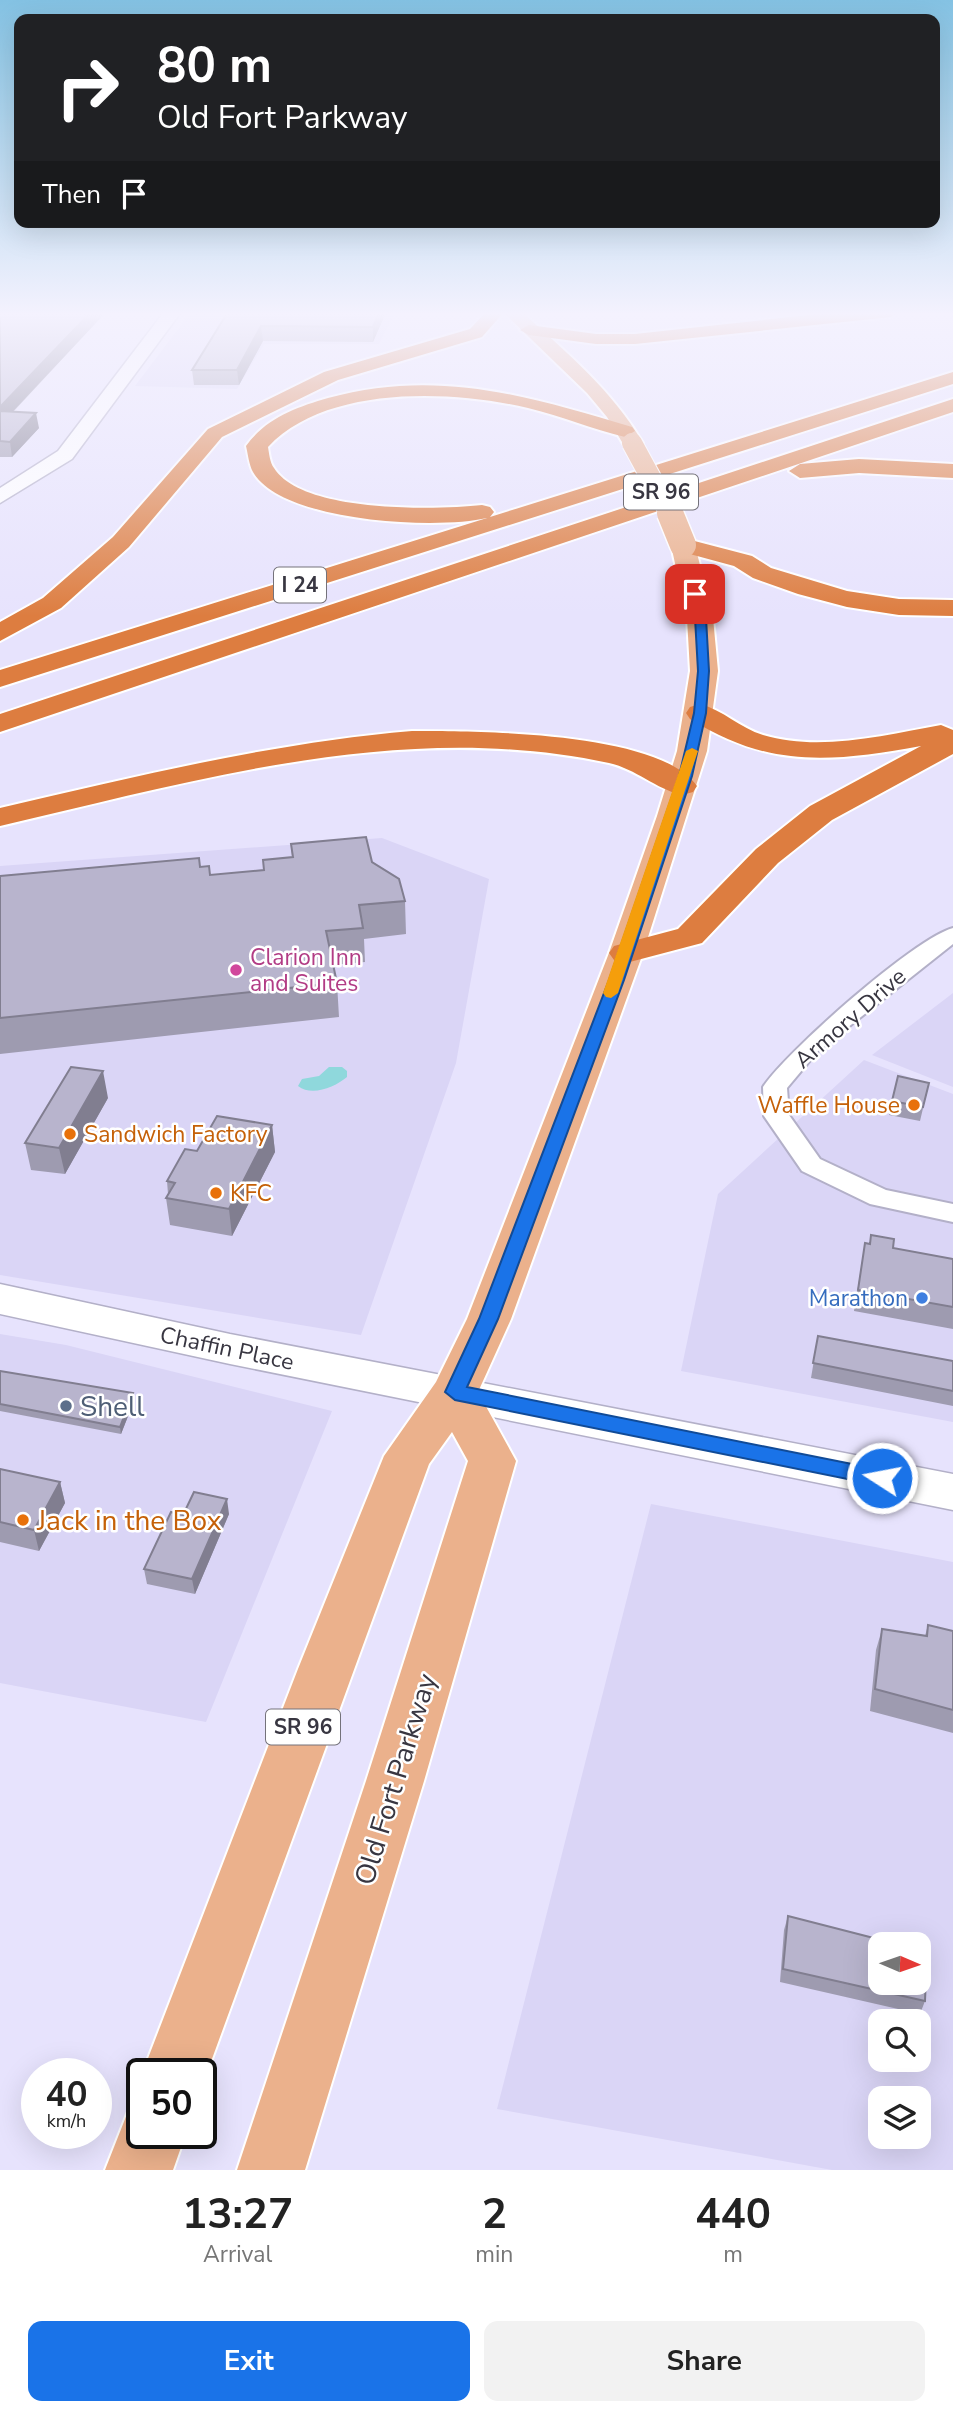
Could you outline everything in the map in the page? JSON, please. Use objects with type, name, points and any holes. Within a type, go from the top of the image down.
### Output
[{"type":"highway","points":[[0,633],[52,603],[121,542],[215,433],[255,413]]},
{"type":"highway","points":[[305,413],[288,419],[257,446],[256,460],[261,471],[277,485],[344,508],[391,514],[472,514],[563,493],[601,490]]},
{"type":"highway","points":[[552,413],[629,437]]},
{"type":"highway","name":"I 24","points":[[0,680],[842,413]]},
{"type":"highway","name":"I 24","points":[[0,723],[928,413]]},
{"type":"highway","points":[[735,476],[859,466],[953,471]]},
{"type":"highway","points":[[683,545],[743,561],[762,573],[847,599],[899,607],[953,608]]},
{"type":"highway","points":[[700,713],[758,743],[784,747],[893,743],[953,731]]},
{"type":"highway","points":[[0,817],[314,749],[414,738],[501,740],[572,748],[641,764],[682,786]]},
{"type":"highway","points":[[626,953],[690,936],[767,856],[821,813],[926,755],[953,744]]},
{"type":"main road","name":"SR 96","points":[[181,2058],[320,1682],[408,1456],[455,1392],[489,1319],[626,953],[682,786],[700,713],[704,671],[701,618],[683,545],[661,492],[612,413]]},
{"type":"main road","name":"Old Fort Parkway","points":[[271,2170],[391,1794],[492,1461],[455,1392]]},
{"type":"main road","points":[[139,2170],[147,2149]]},
{"type":"street","points":[[0,497],[65,455],[97,413]]},
{"type":"street","name":"Armory Drive","points":[[953,935],[931,948],[810,1046],[775,1087],[777,1116],[811,1165],[879,1198],[953,1213]]},
{"type":"street","name":"Chaffin Place","points":[[0,1299],[230,1349],[953,1492]]},
{"type":"shaded area","points":[[382,838],[489,879],[456,1063],[361,1335],[0,1275],[0,866]]},
{"type":"shaded area","points":[[953,993],[953,1087],[872,1055]]},
{"type":"shaded area","points":[[864,1060],[953,1094],[953,1422],[681,1371],[718,1194]]},
{"type":"shaded area","points":[[329,1067],[342,1067],[347,1071],[347,1077],[330,1087],[316,1091],[298,1086],[302,1079],[319,1076]]},
{"type":"shaded area","points":[[0,1334],[66,1345],[332,1411],[206,1722],[0,1683]]},
{"type":"shaded area","points":[[651,1504],[953,1562],[953,2170],[832,2170],[497,2109]]},
{"type":"building","points":[[0,413],[36,413],[10,442],[0,441]]},
{"type":"building","points":[[366,837],[372,862],[399,879],[405,901],[359,905],[363,928],[326,931],[337,983],[0,1018],[0,876],[199,858],[200,867],[209,866],[210,875],[264,870],[263,860],[293,857],[291,844]]},
{"type":"building","points":[[71,1067],[103,1071],[59,1148],[25,1143]]},
{"type":"building","points":[[898,1076],[929,1083],[923,1107],[892,1101]]},
{"type":"building","points":[[217,1116],[272,1125],[229,1209],[166,1198],[175,1183],[167,1181],[185,1149],[197,1151]]},
{"type":"building","points":[[871,1235],[894,1239],[893,1248],[953,1259],[953,1307],[858,1290],[865,1243],[870,1244]]},
{"type":"building","points":[[818,1336],[953,1361],[953,1391],[813,1363]]},
{"type":"building","name":"Shell","points":[[0,1371],[133,1393],[120,1427],[0,1404]]},
{"type":"building","points":[[0,1469],[60,1482],[34,1530],[0,1522]]},
{"type":"building","points":[[194,1492],[227,1499],[192,1579],[144,1569],[171,1512],[183,1515]]},
{"type":"building","points":[[928,1625],[953,1631],[953,1710],[875,1689],[882,1629],[927,1636]]},
{"type":"building","points":[[788,1916],[868,1937],[868,1988],[783,1969]]},
{"type":"building","points":[[898,1995],[925,1995],[925,2001]]},
{"type":"slow traffic","points":[[611,993],[673,816],[692,751]]},
{"type":"place","name":"Clarion Inn and Suites","points":[[236,970]]},
{"type":"place","name":"Waffle House","points":[[914,1105]]},
{"type":"place","name":"Sandwich Factory","points":[[70,1134]]},
{"type":"place","name":"KFC","points":[[216,1193]]},
{"type":"place","name":"Marathon","points":[[922,1298]]},
{"type":"place","name":"Shell","points":[[66,1406]]},
{"type":"place","name":"Jack in the Box","points":[[23,1520]]},
{"type":"route","points":[[695,594],[701,618],[704,671],[700,713],[685,776],[616,980],[489,1319],[455,1392],[882,1478]]}]
